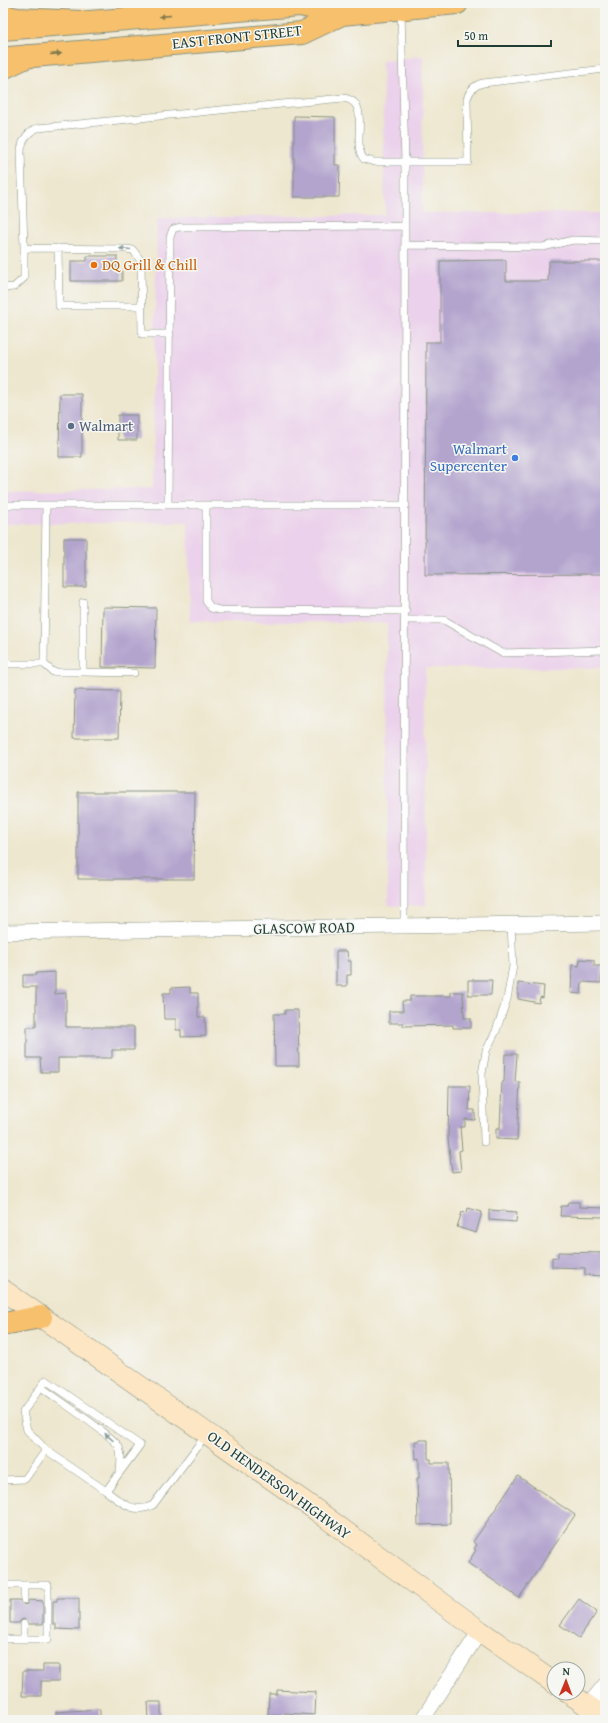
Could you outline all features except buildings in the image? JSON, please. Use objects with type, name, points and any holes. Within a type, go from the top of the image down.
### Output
[{"type":"main road","points":[[342,14],[457,3]]},
{"type":"main road","name":"EAST FRONT STREET","points":[[3,29],[300,5],[342,14]]},
{"type":"main road","name":"EAST FRONT STREET","points":[[3,59],[302,33],[342,14]]},
{"type":"main road","points":[[3,16],[17,19],[81,22]]},
{"type":"main road","points":[[3,68],[28,56]]},
{"type":"main road","name":"OLD HENDERSON HIGHWAY","points":[[3,1290],[313,1508],[480,1631],[546,1676]]},
{"type":"main road","points":[[3,1324],[41,1317]]},
{"type":"main road","points":[[581,1701],[605,1718]]},
{"type":"street","name":"GLASCOW ROAD","points":[[3,932],[605,923]]},
{"type":"street","points":[[422,1720],[480,1631]]},
{"type":"street","points":[[588,1706],[605,1685]]},
{"type":"lane","points":[[401,9],[405,162],[406,620],[404,926]]},
{"type":"lane","points":[[3,288],[14,286],[24,278],[21,151],[24,138],[28,133],[38,128],[343,98],[353,100],[357,104],[359,116],[360,153],[364,159],[374,162],[468,162],[467,99],[472,88],[478,84],[605,69]]},
{"type":"lane","points":[[168,505],[170,237],[173,229],[180,227],[405,226]]},
{"type":"lane","points":[[405,245],[543,246],[573,240],[605,241]]},
{"type":"lane","points":[[24,248],[133,250],[141,261],[142,334],[170,334]]},
{"type":"lane","points":[[58,248],[58,306],[142,306]]},
{"type":"lane","points":[[3,505],[406,505]]},
{"type":"lane","points":[[44,664],[46,505]]},
{"type":"lane","points":[[206,505],[206,602],[211,608],[219,610],[406,611]]},
{"type":"lane","points":[[83,602],[83,672]]},
{"type":"lane","points":[[406,620],[444,620],[502,653],[605,650]]},
{"type":"lane","points":[[3,664],[44,664],[53,672],[134,673]]},
{"type":"lane","points":[[484,1142],[482,1074],[486,1051],[496,1031],[508,992],[513,966],[511,924]]},
{"type":"lane","points":[[106,1491],[140,1445],[46,1380],[23,1412],[27,1430],[46,1450],[130,1508],[147,1508],[153,1505],[207,1433]]},
{"type":"lane","points":[[40,1388],[106,1434],[118,1445],[121,1454],[120,1472]]},
{"type":"lane","points":[[3,1480],[25,1479],[46,1450]]},
{"type":"lane","points":[[3,1585],[48,1585],[48,1639],[3,1639]]},
{"type":"lane","points":[[24,1585],[24,1600]]},
{"type":"lane","points":[[24,1624],[24,1639]]},
{"type":"shaded area","points":[[423,56],[422,213],[605,213],[605,668],[425,668],[426,905],[388,906],[387,623],[190,621],[188,522],[3,524],[3,491],[152,489],[157,218],[385,215],[382,61]]},
{"type":"place","name":"DQ Grill & Chill","points":[[94,265]]},
{"type":"place","name":"Walmart","points":[[71,426]]},
{"type":"place","name":"Walmart Supercenter","points":[[515,458]]}]
